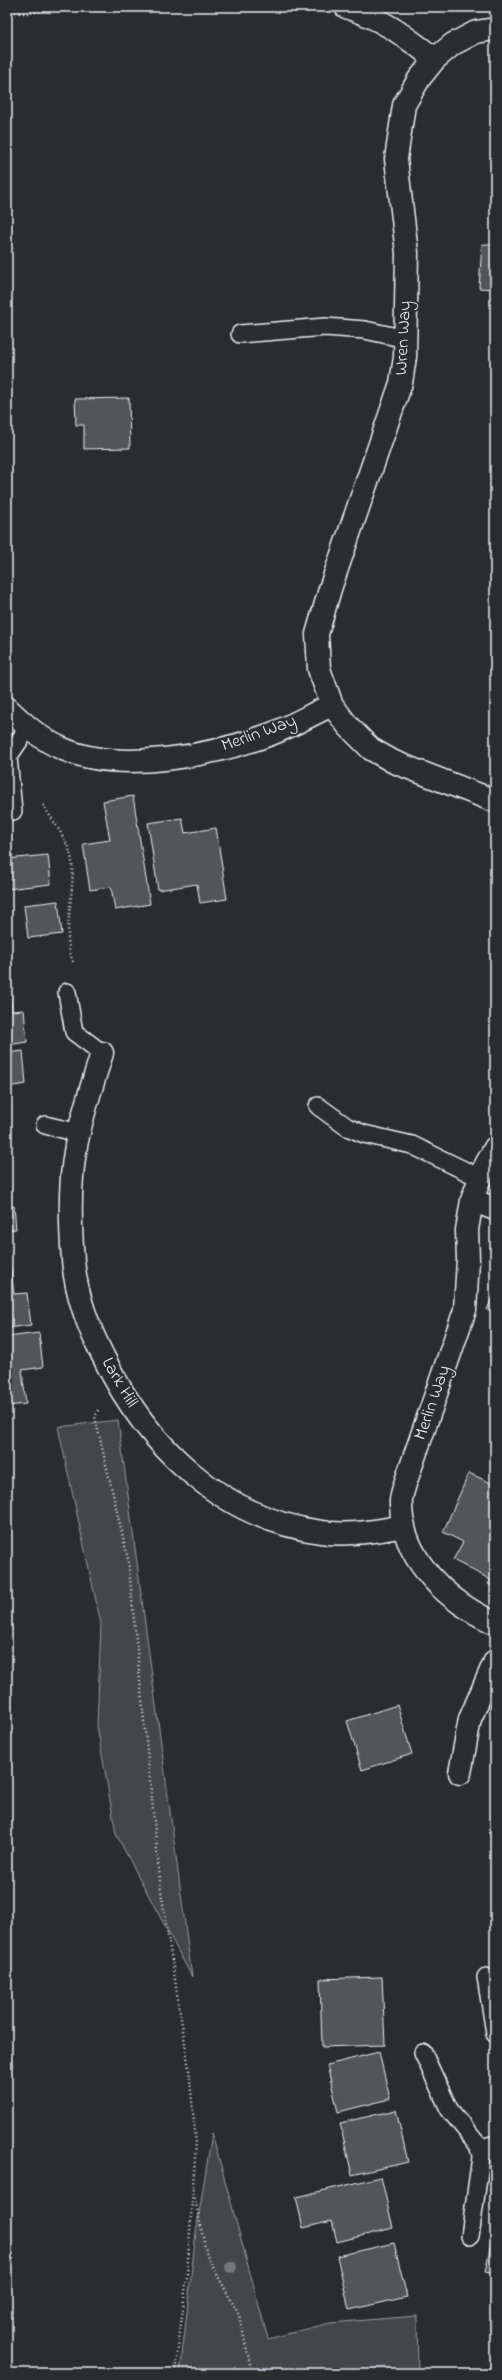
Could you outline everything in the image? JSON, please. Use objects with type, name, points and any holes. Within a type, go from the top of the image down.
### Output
[{"type":"street","points":[[346,7],[372,16],[386,23],[435,59]]},
{"type":"street","name":"Wren Way","points":[[332,705],[319,669],[317,634],[330,589],[392,414],[401,384],[406,339],[407,253],[396,159],[404,105],[419,79],[435,59],[452,44],[476,32],[495,29]]},
{"type":"street","points":[[332,705],[348,726],[371,749],[394,762],[495,801]]},
{"type":"street","name":"Merlin Way","points":[[7,708],[41,738],[64,750],[120,761],[152,761],[209,751],[271,734],[332,705]]},
{"type":"street","name":"Lark Hill","points":[[102,1053],[80,1134],[72,1198],[73,1261],[79,1296],[90,1328],[114,1380],[145,1426],[186,1470],[242,1507],[299,1528],[322,1533],[370,1532],[404,1526]]},
{"type":"street","name":"Merlin Way","points":[[495,1148],[480,1178],[472,1200],[468,1230],[465,1310],[405,1484],[400,1504],[404,1526],[412,1549],[434,1581],[471,1612],[495,1623]]},
{"type":"street","points":[[472,1200],[495,1209]]},
{"type":"street","points":[[460,1772],[470,1718],[495,1661]]},
{"type":"lane","points":[[240,334],[325,327],[365,330],[406,339]]},
{"type":"lane","points":[[12,811],[8,757],[28,728]]},
{"type":"lane","points":[[67,992],[74,1032],[102,1053]]},
{"type":"lane","points":[[318,1106],[347,1127],[364,1134],[412,1145],[480,1178]]},
{"type":"lane","points":[[45,1125],[80,1134]]},
{"type":"lane","points":[[486,1977],[495,2033]]},
{"type":"lane","points":[[423,2053],[449,2109],[488,2148],[470,2236]]},
{"type":"path","points":[[7,13],[30,13],[60,7]]},
{"type":"path","points":[[40,800],[63,837],[71,856],[72,873],[68,943],[70,958],[77,970]]},
{"type":"path","points":[[114,1380],[95,1417],[128,1559],[161,1891],[190,2076],[196,2143],[187,2275],[175,2373]]},
{"type":"path","points":[[193,2190],[207,2256],[239,2315],[252,2373]]},
{"type":"shaded area","points":[[118,1420],[192,1977],[116,1834],[97,1726],[101,1624],[58,1427]]},
{"type":"shaded area","points":[[212,2133],[268,2339],[330,2323],[417,2316],[418,2373],[180,2373],[196,2232]]},
{"type":"building","points":[[482,244],[495,245],[495,289],[479,288]]},
{"type":"building","points":[[129,398],[130,448],[84,449],[84,425],[76,425],[75,399]]},
{"type":"building","points":[[133,796],[150,904],[115,910],[111,887],[90,890],[83,844],[110,840],[103,801]]},
{"type":"building","points":[[182,818],[185,833],[216,828],[227,899],[200,903],[197,884],[158,890],[148,823]]},
{"type":"building","points":[[48,855],[51,884],[7,889],[7,859]]},
{"type":"building","points":[[58,901],[62,934],[28,938],[24,905]]},
{"type":"building","points":[[7,980],[9,980],[12,1011],[24,1010],[27,1042],[7,1045]]},
{"type":"building","points":[[23,1051],[26,1084],[7,1087],[7,1053]]},
{"type":"building","points":[[7,1095],[10,1123],[7,1124]]},
{"type":"building","points":[[7,1166],[11,1198],[7,1198]]},
{"type":"building","points":[[14,1206],[16,1229],[7,1230],[7,1207]]},
{"type":"building","points":[[7,1234],[10,1259],[7,1259]]},
{"type":"building","points":[[10,1263],[14,1294],[27,1293],[31,1325],[7,1328],[7,1264]]},
{"type":"building","points":[[495,1290],[495,1313],[487,1310]]},
{"type":"building","points":[[39,1333],[43,1367],[22,1370],[26,1404],[7,1406],[7,1337]]},
{"type":"building","points":[[469,1473],[495,1485],[495,1587],[488,1584],[491,1580],[453,1560],[463,1542],[443,1532]]},
{"type":"building","points":[[397,1705],[412,1754],[362,1770],[347,1721]]},
{"type":"building","points":[[382,1977],[385,2045],[322,2047],[320,1979]]},
{"type":"building","points":[[379,2052],[390,2099],[338,2112],[327,2065]]},
{"type":"building","points":[[396,2110],[408,2162],[352,2175],[340,2123]]},
{"type":"building","points":[[381,2177],[393,2228],[337,2242],[332,2221],[303,2228],[296,2197]]},
{"type":"building","points":[[495,2223],[495,2274],[485,2272]]},
{"type":"building","points":[[394,2243],[407,2297],[349,2310],[337,2256]]}]
